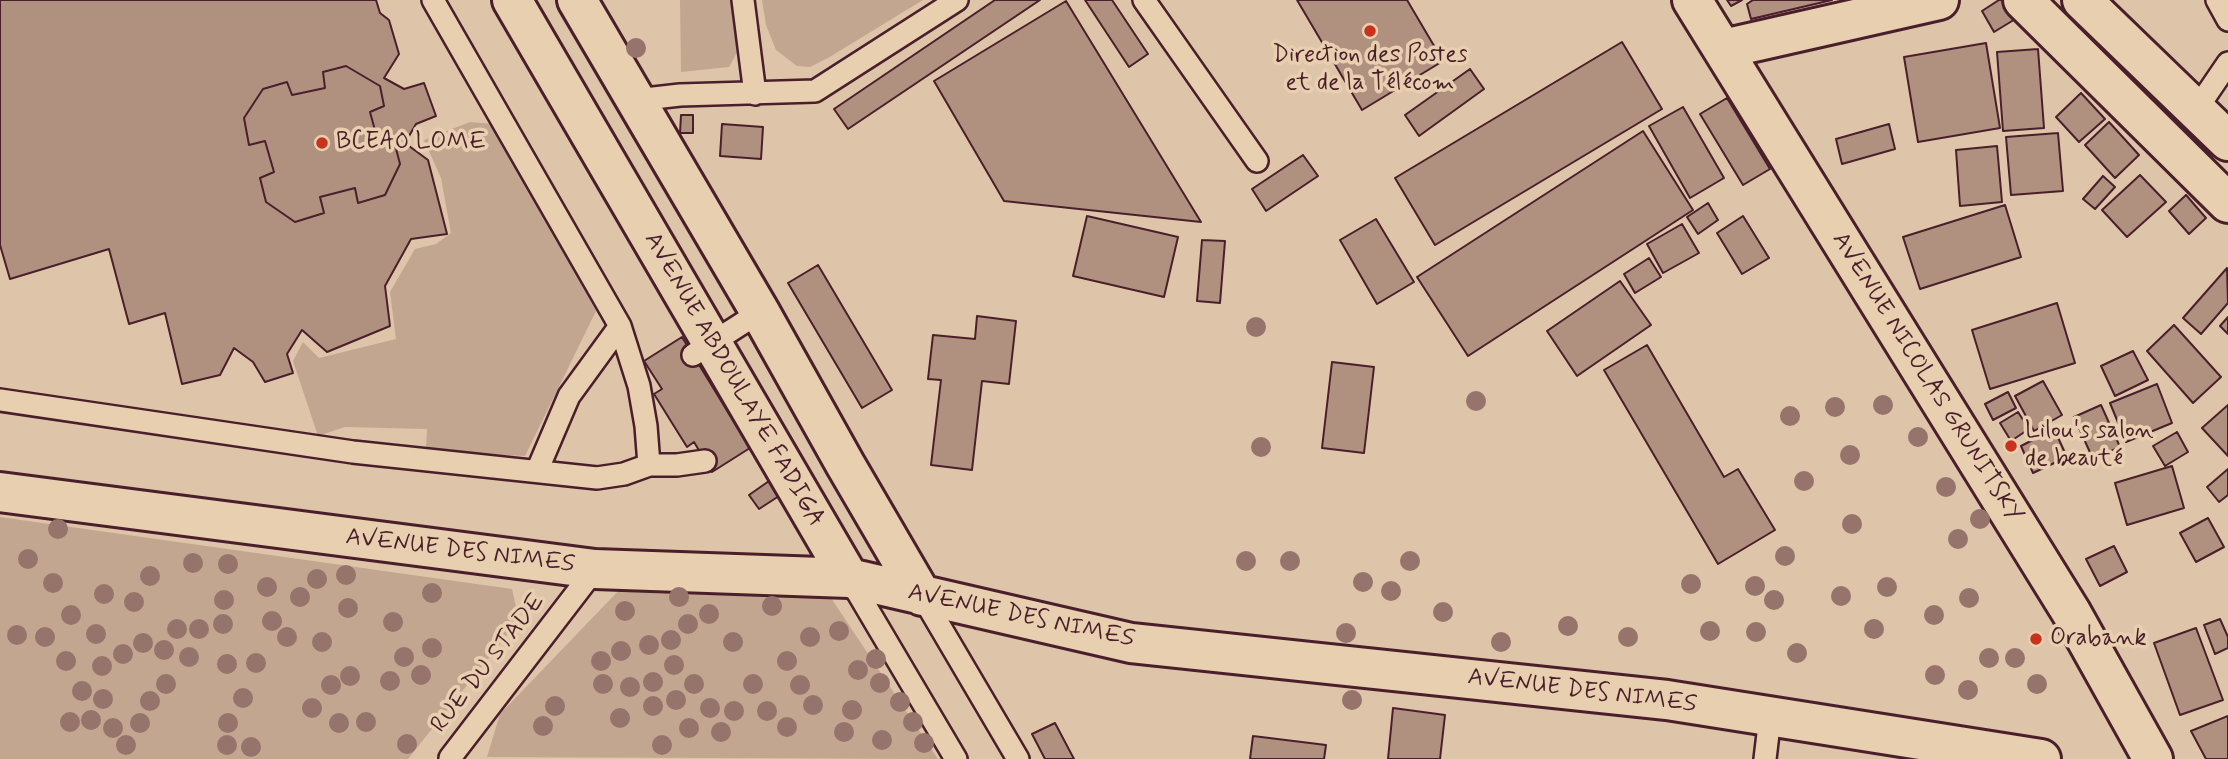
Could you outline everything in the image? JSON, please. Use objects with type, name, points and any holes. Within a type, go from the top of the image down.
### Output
[{"type":"main road","name":"AVENUE ABDOULAYE FADIGA","points":[[512,0],[703,350],[753,435],[800,494],[849,578]]},
{"type":"main road","points":[[577,0],[761,312],[922,596]]},
{"type":"main road","name":"AVENUE NICOLAS GRUNITSKY","points":[[1692,0],[2071,612],[2153,759]]},
{"type":"main road","points":[[1723,49],[1939,0]]},
{"type":"main road","points":[[2023,0],[2228,203]]},
{"type":"main road","points":[[2082,0],[2228,141]]},
{"type":"main road","points":[[800,494],[845,464]]},
{"type":"main road","name":"AVENUE DES NIMES","points":[[0,492],[595,569],[849,578],[1131,643],[1667,700],[2041,759]]},
{"type":"lane","points":[[433,0],[620,327],[647,382],[649,465]]},
{"type":"lane","points":[[743,0],[755,94]]},
{"type":"lane","points":[[636,100],[680,95],[815,91],[957,0]]},
{"type":"lane","points":[[1144,0],[1257,161]]},
{"type":"lane","points":[[2217,0],[2228,20]]},
{"type":"lane","points":[[2196,110],[2228,64]]},
{"type":"lane","points":[[703,350],[761,312]]},
{"type":"lane","points":[[537,471],[569,396],[620,327]]},
{"type":"lane","points":[[0,400],[354,452],[597,478],[624,474],[649,465],[705,461]]},
{"type":"lane","name":"RUE DU STADE","points":[[450,759],[595,569]]},
{"type":"lane","name":"AVENUE ABDOULAYE FADIGA","points":[[849,578],[956,759]]},
{"type":"lane","points":[[922,596],[1018,759]]},
{"type":"lane","points":[[1765,759],[1770,716]]},
{"type":"shaded area","points":[[680,0],[733,0],[739,49],[729,67],[681,72]]},
{"type":"shaded area","points":[[762,0],[923,0],[810,67],[797,66],[776,50],[766,25]]},
{"type":"shaded area","points":[[470,122],[494,124],[596,311],[525,456],[426,451],[427,429],[345,427],[318,436],[293,361],[303,342],[319,358],[396,339],[390,292],[415,249],[436,244],[451,233],[441,178],[424,140]]},
{"type":"shaded area","points":[[0,517],[512,589],[519,620],[408,759],[0,759]]},
{"type":"shaded area","points":[[623,586],[831,598],[938,759],[487,757],[500,714]]},
{"type":"building","points":[[0,0],[376,0],[380,13],[389,20],[399,54],[384,78],[404,89],[424,83],[436,116],[416,124],[405,143],[428,160],[447,234],[411,239],[385,286],[390,326],[327,352],[302,330],[287,354],[293,373],[265,382],[253,362],[234,348],[220,375],[182,384],[165,313],[129,324],[109,249],[10,279],[0,245]],"holes":[[[346,66],[380,86],[384,106],[370,112],[379,145],[394,141],[400,164],[385,195],[358,203],[355,188],[320,197],[324,213],[295,222],[266,202],[260,178],[274,172],[265,141],[249,145],[244,118],[263,89],[287,82],[292,95],[325,88],[323,72]]]},
{"type":"building","points":[[995,0],[1040,0],[848,129],[834,109]]},
{"type":"building","points":[[1085,0],[1112,0],[1148,54],[1129,67]]},
{"type":"building","name":"Direction des Postes et de la Télécom","points":[[1297,0],[1407,0],[1443,61],[1362,110]]},
{"type":"building","points":[[1727,0],[1742,0],[1731,6]]},
{"type":"building","points":[[1753,0],[1832,0],[1751,19],[1747,4]]},
{"type":"building","points":[[1999,0],[2006,0],[2017,18],[1994,32],[1982,11]]},
{"type":"building","points":[[1066,1],[1201,222],[1004,201],[934,81]]},
{"type":"building","points":[[1622,42],[1662,109],[1435,245],[1395,178]]},
{"type":"building","points":[[1986,43],[2000,128],[1918,142],[1904,57]]},
{"type":"building","points":[[2038,49],[2044,128],[2003,131],[1997,52]]},
{"type":"building","name":"BCEAO LOME","points":[[346,66],[380,86],[384,106],[370,112],[379,145],[394,141],[400,164],[385,195],[358,203],[355,188],[320,197],[324,213],[295,222],[266,202],[260,178],[274,172],[265,141],[249,145],[244,118],[263,89],[287,82],[292,95],[325,88],[323,72]]},
{"type":"building","points":[[1470,69],[1484,89],[1419,136],[1405,115]]},
{"type":"building","points":[[2081,93],[2105,119],[2079,142],[2056,117]]},
{"type":"building","points":[[1727,98],[1770,169],[1743,185],[1700,114]]},
{"type":"building","points":[[1683,107],[1724,178],[1690,198],[1649,126]]},
{"type":"building","points":[[681,115],[693,115],[693,133],[680,133]]},
{"type":"building","points":[[2109,122],[2139,155],[2115,178],[2085,145]]},
{"type":"building","points":[[722,124],[763,127],[761,159],[720,156]]},
{"type":"building","points":[[1889,124],[1895,149],[1842,164],[1836,139]]},
{"type":"building","points":[[1643,131],[1693,210],[1468,356],[1417,277]]},
{"type":"building","points":[[2058,133],[2063,191],[2011,195],[2006,137]]},
{"type":"building","points":[[1997,146],[2002,202],[1960,206],[1956,150]]},
{"type":"building","points":[[1303,155],[1318,176],[1266,211],[1252,189]]},
{"type":"building","points":[[2140,175],[2166,202],[2127,237],[2102,210]]},
{"type":"building","points":[[2103,176],[2115,187],[2095,209],[2083,199]]},
{"type":"building","points":[[2186,195],[2206,218],[2189,234],[2169,211]]},
{"type":"building","points":[[1708,203],[1718,220],[1698,234],[1687,217]]},
{"type":"building","points":[[2005,205],[2021,257],[1920,289],[1903,237]]},
{"type":"building","points":[[1087,216],[1178,237],[1164,297],[1073,276]]},
{"type":"building","points":[[1743,216],[1769,258],[1742,274],[1717,233]]},
{"type":"building","points":[[1376,219],[1414,282],[1377,304],[1340,240]]},
{"type":"building","points":[[1682,224],[1699,253],[1663,273],[1647,244]]},
{"type":"building","points":[[1202,240],[1225,241],[1220,303],[1197,301]]},
{"type":"building","points":[[1649,258],[1661,277],[1635,293],[1624,274]]},
{"type":"building","points":[[818,265],[892,390],[862,408],[788,283]]},
{"type":"building","points":[[2227,268],[2228,303],[2201,334],[2183,318]]},
{"type":"building","points":[[1620,281],[1651,325],[1577,376],[1547,331]]},
{"type":"building","points":[[2057,303],[2075,363],[1990,389],[1972,330]]},
{"type":"building","points":[[977,316],[1016,321],[1009,384],[982,381],[972,470],[931,465],[941,380],[928,379],[933,335],[975,339]]},
{"type":"building","points":[[2228,317],[2228,334],[2220,326]]},
{"type":"building","points":[[2174,325],[2221,377],[2193,403],[2147,351]]},
{"type":"building","points":[[682,337],[750,448],[712,472],[694,442],[687,447],[654,394],[662,389],[644,361]]},
{"type":"building","points":[[1647,345],[1724,477],[1738,469],[1775,530],[1718,564],[1604,370]]},
{"type":"building","points":[[2133,351],[2148,380],[2115,396],[2101,366]]},
{"type":"building","points":[[1332,362],[1374,367],[1364,453],[1322,448]]},
{"type":"building","points":[[2043,381],[2062,415],[2034,431],[2015,396]]},
{"type":"building","points":[[2157,384],[2172,423],[2126,442],[2110,403]]},
{"type":"building","points":[[2008,392],[2016,408],[1993,420],[1985,404]]},
{"type":"building","points":[[2101,405],[2120,447],[2093,459],[2074,417]]},
{"type":"building","points":[[2228,405],[2228,456],[2202,428]]},
{"type":"building","points":[[2018,412],[2029,429],[2011,441],[2000,423]]},
{"type":"building","points":[[2054,429],[2067,457],[2033,473],[2021,446]]},
{"type":"building","points":[[2177,432],[2188,452],[2165,466],[2153,446]]},
{"type":"building","points":[[2172,466],[2184,508],[2127,525],[2115,483]]},
{"type":"building","points":[[2228,469],[2228,495],[2219,502],[2207,487]]},
{"type":"building","points":[[769,481],[779,496],[759,509],[749,495]]},
{"type":"building","points":[[2208,518],[2224,547],[2196,562],[2180,533]]},
{"type":"building","points":[[2114,546],[2127,572],[2100,586],[2086,559]]},
{"type":"building","points":[[2220,619],[2228,637],[2228,648],[2215,654],[2204,625]]},
{"type":"building","points":[[2196,628],[2223,700],[2180,715],[2154,643]]},
{"type":"building","points":[[1393,708],[1445,715],[1440,759],[1388,759]]},
{"type":"building","points":[[2228,716],[2228,759],[2206,759],[2191,731]]},
{"type":"building","points":[[1055,723],[1074,759],[1045,759],[1032,734]]},
{"type":"building","points":[[1253,736],[1326,745],[1324,759],[1250,759]]},
{"type":"place","name":"Direction des Postes et de la Télécom","points":[[1370,31]]},
{"type":"place","name":"BCEAO LOME","points":[[322,143]]},
{"type":"place","name":"Lilou's salon de beauté","points":[[2011,446]]},
{"type":"place","name":"Orabank","points":[[2036,639]]}]
